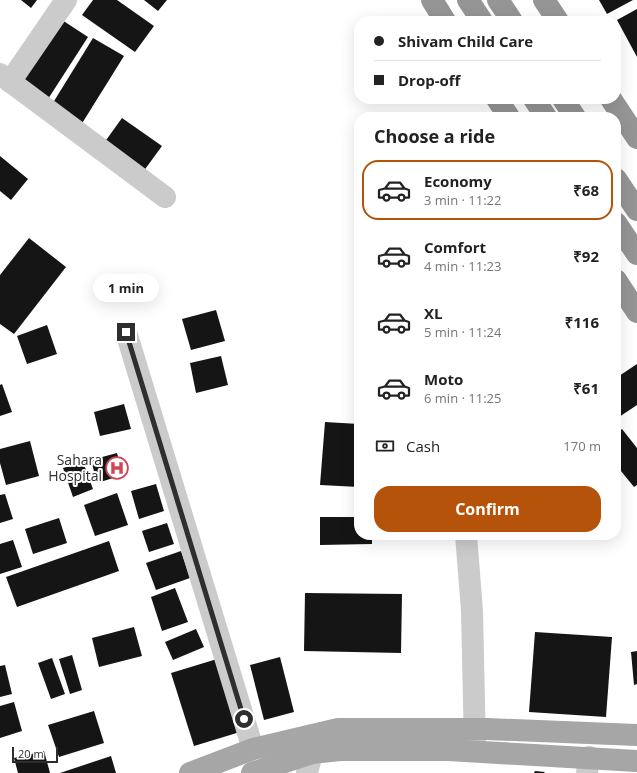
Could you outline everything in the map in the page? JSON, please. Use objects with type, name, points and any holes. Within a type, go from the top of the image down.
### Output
[{"type":"highway","points":[[432,0],[442,16]]},
{"type":"highway","points":[[468,0],[479,16]]},
{"type":"highway","points":[[498,0],[509,16]]},
{"type":"highway","points":[[544,0],[555,16]]},
{"type":"highway","points":[[621,114],[637,138]]},
{"type":"highway","points":[[621,186],[637,210]]},
{"type":"highway","points":[[621,230],[637,254]]},
{"type":"highway","points":[[621,288],[637,312]]},
{"type":"main road","points":[[190,773],[253,749],[338,729],[476,729],[637,735]]},
{"type":"main road","points":[[252,773],[310,763],[340,750],[475,751],[588,765],[637,761]]},
{"type":"street","points":[[66,0],[5,78],[165,197]]},
{"type":"street","points":[[126,332],[253,749]]},
{"type":"street","points":[[466,540],[472,611],[476,729],[475,751]]},
{"type":"building","points":[[21,0],[37,0],[31,8]]},
{"type":"building","points":[[93,0],[117,0],[154,26],[135,52],[82,15]]},
{"type":"building","points":[[144,0],[167,0],[158,11]]},
{"type":"building","points":[[599,0],[633,0],[607,14]]},
{"type":"building","points":[[637,9],[637,57],[621,27],[621,18]]},
{"type":"building","points":[[62,20],[88,37],[48,99],[21,82]]},
{"type":"building","points":[[93,38],[124,56],[81,125],[51,106]]},
{"type":"building","points":[[122,118],[162,146],[143,172],[104,143]]},
{"type":"building","points":[[0,156],[28,179],[11,200],[0,191]]},
{"type":"building","points":[[29,238],[66,267],[14,334],[0,324],[0,275]]},
{"type":"building","points":[[216,310],[225,341],[191,350],[182,319]]},
{"type":"building","points":[[47,325],[57,354],[27,364],[17,336]]},
{"type":"building","points":[[221,356],[228,385],[196,393],[190,363]]},
{"type":"building","points":[[637,364],[637,405],[621,416],[621,375]]},
{"type":"building","points":[[2,384],[12,412],[0,416],[0,385]]},
{"type":"building","points":[[124,404],[131,429],[100,436],[94,412]]},
{"type":"building","points":[[325,422],[354,424],[354,487],[320,485]]},
{"type":"building","points":[[622,429],[637,448],[637,485],[634,487],[621,471]]},
{"type":"building","points":[[30,441],[39,476],[6,485],[0,463],[0,449]]},
{"type":"building","points":[[117,453],[123,475],[97,483],[91,460]]},
{"type":"building","points":[[83,462],[93,489],[73,497],[63,468]]},
{"type":"building","points":[[156,484],[164,511],[139,519],[131,491]]},
{"type":"building","points":[[117,493],[128,525],[95,536],[84,505]]},
{"type":"building","points":[[5,494],[13,519],[0,523],[0,495]]},
{"type":"building","points":[[320,517],[354,517],[354,540],[372,540],[372,544],[320,545]]},
{"type":"building","points":[[59,518],[67,543],[33,554],[25,529]]},
{"type":"building","points":[[167,523],[174,544],[149,552],[142,531]]},
{"type":"building","points":[[13,540],[22,567],[0,574],[0,544]]},
{"type":"building","points":[[109,541],[119,571],[17,607],[6,577]]},
{"type":"building","points":[[181,551],[190,578],[156,590],[146,563]]},
{"type":"building","points":[[175,588],[188,622],[162,631],[151,597]]},
{"type":"building","points":[[305,593],[402,594],[401,653],[304,651]]},
{"type":"building","points":[[134,627],[142,656],[99,667],[92,638]]},
{"type":"building","points":[[196,629],[204,647],[173,660],[165,642]]},
{"type":"building","points":[[535,632],[612,637],[606,717],[529,712]]},
{"type":"building","points":[[637,651],[637,684],[634,685],[631,652]]},
{"type":"building","points":[[72,655],[82,690],[70,694],[59,659]]},
{"type":"building","points":[[280,657],[294,712],[264,720],[250,665]]},
{"type":"building","points":[[52,658],[65,694],[51,699],[38,663]]},
{"type":"building","points":[[217,659],[240,732],[194,746],[171,673]]},
{"type":"building","points":[[5,665],[12,694],[0,697],[0,666]]},
{"type":"building","points":[[14,702],[22,731],[0,738],[0,706]]},
{"type":"building","points":[[94,711],[104,743],[59,757],[48,725]]},
{"type":"building","points":[[44,751],[50,773],[18,773],[14,758]]},
{"type":"building","points":[[111,756],[116,773],[60,773]]},
{"type":"building","points":[[535,771],[545,772],[534,773]]},
{"type":"place","name":"Sahara Hospital","points":[[117,468]]},
{"type":"route","points":[[126,332],[244,719]]}]
